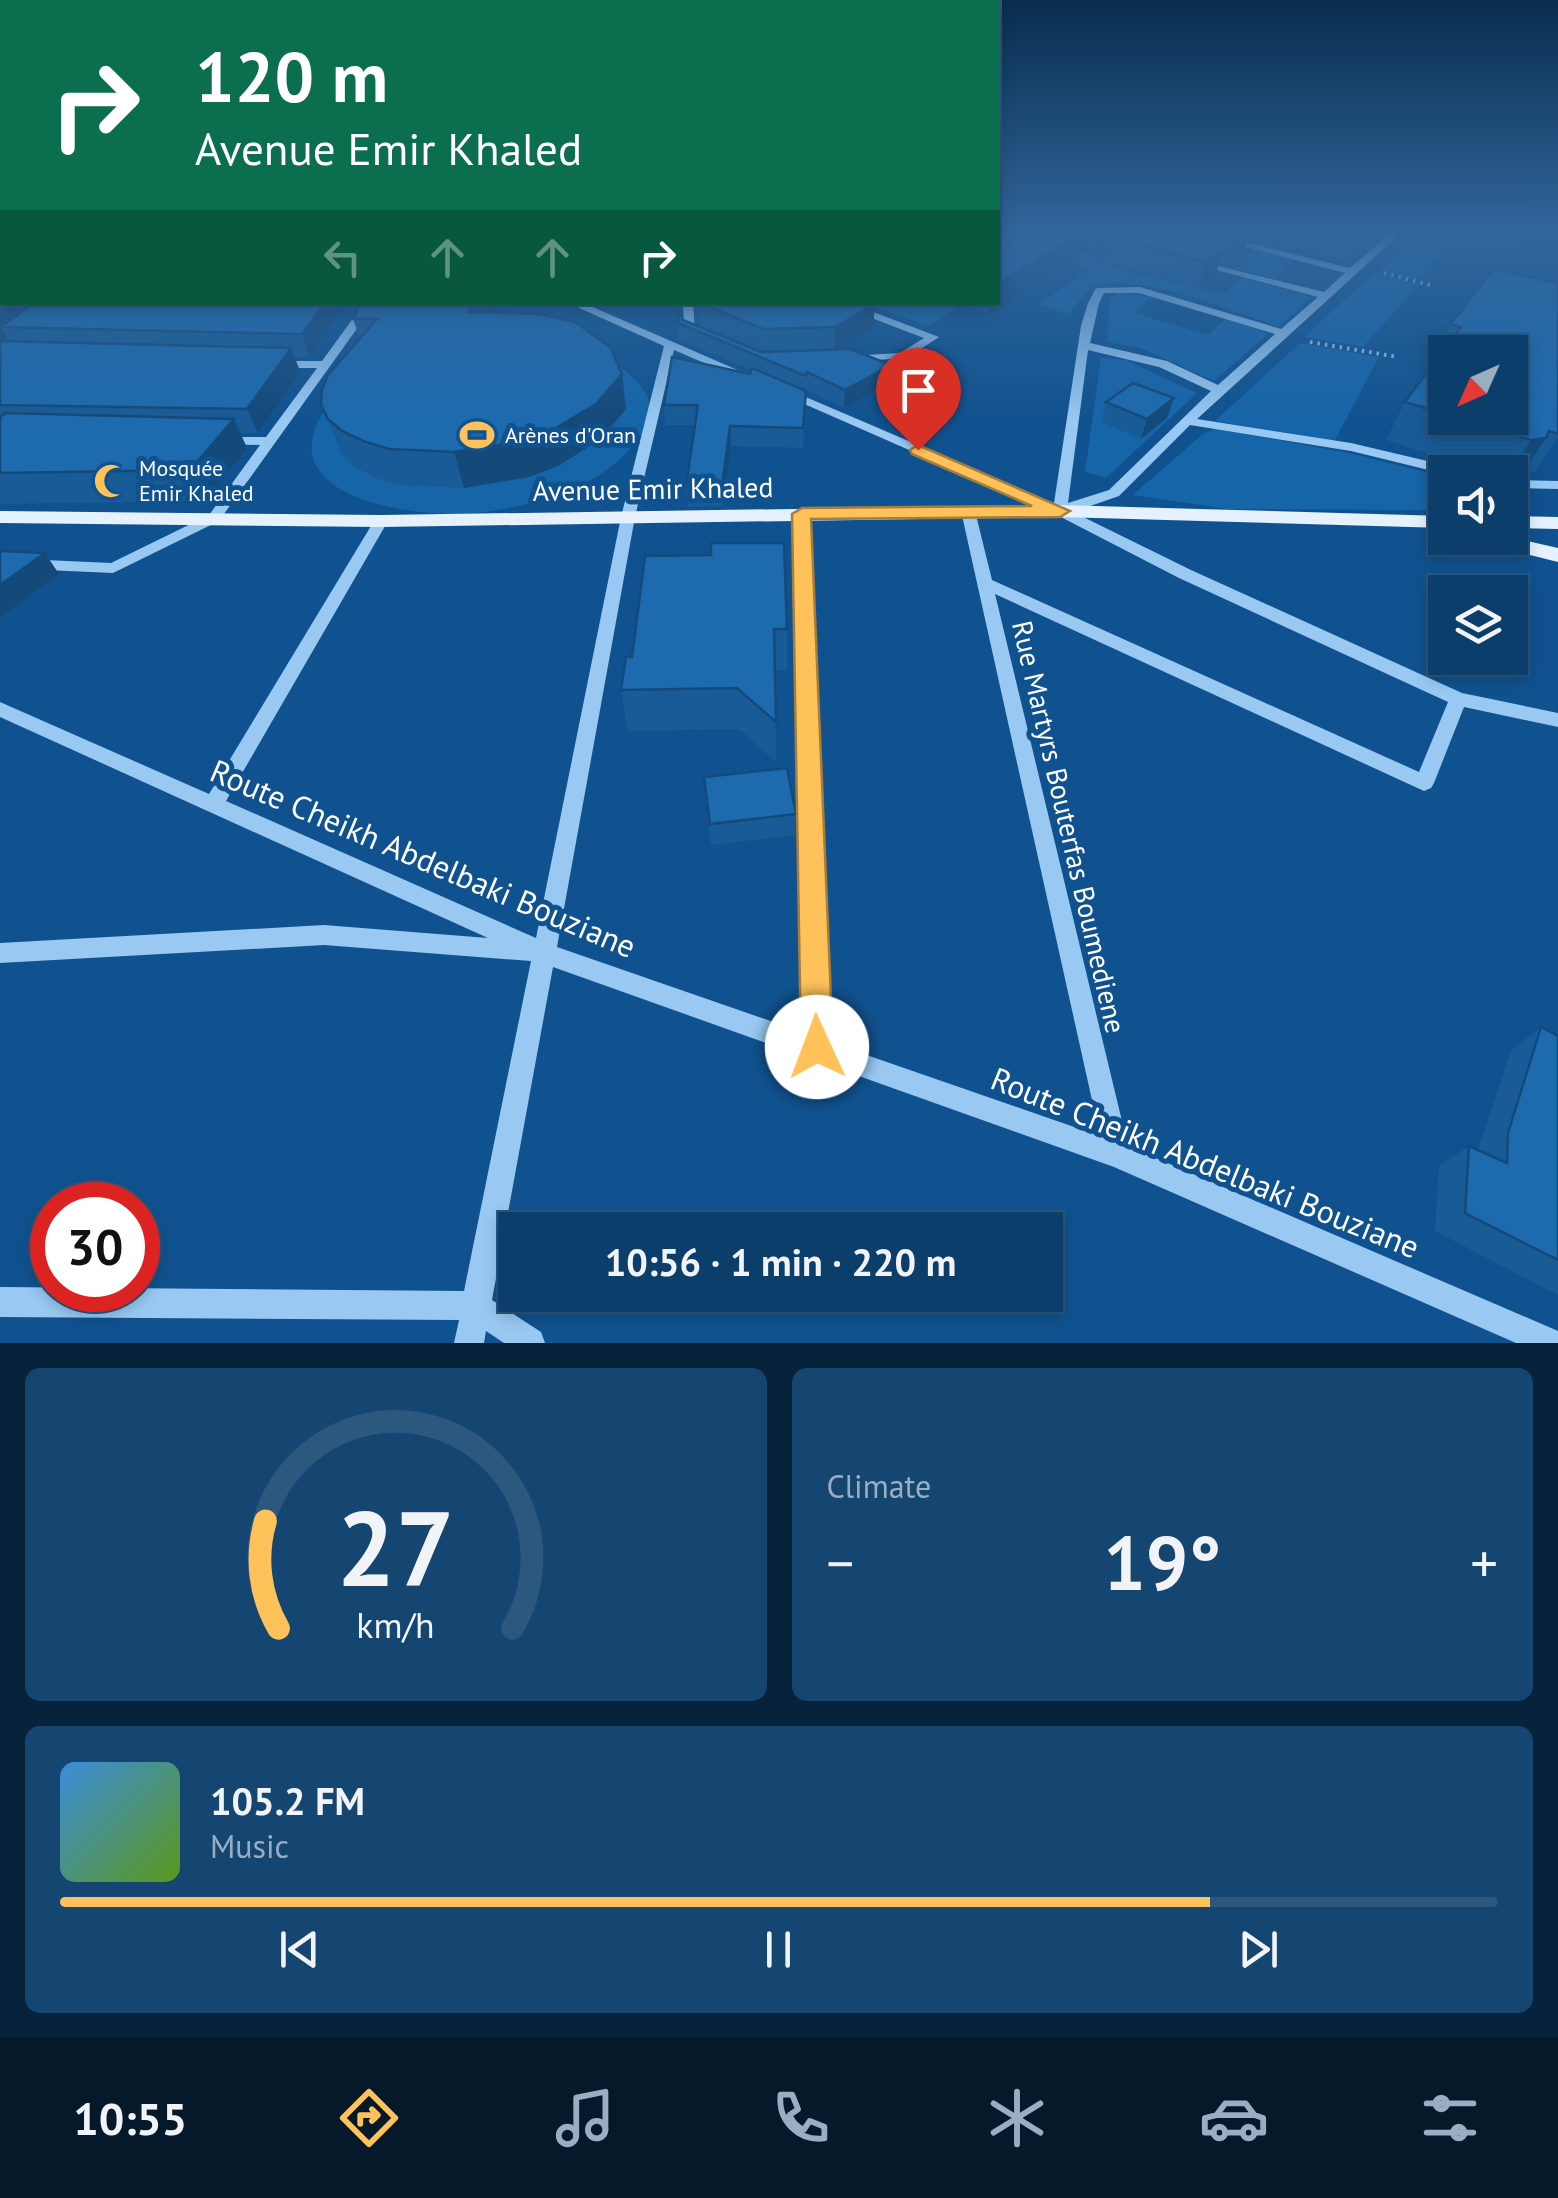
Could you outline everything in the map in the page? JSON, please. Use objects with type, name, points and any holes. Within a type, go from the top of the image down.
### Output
[{"type":"main road","name":"Avenue Emir Khaled","points":[[0,517],[381,521],[1060,511],[1428,523]]},
{"type":"main road","points":[[1528,522],[1558,523]]},
{"type":"main road","points":[[1528,548],[1558,555]]},
{"type":"street","points":[[1060,511],[1093,297]]},
{"type":"street","points":[[1162,297],[1189,302],[1281,335]]},
{"type":"street","points":[[1060,511],[1114,493],[1322,297]]},
{"type":"street","points":[[0,563],[113,568],[214,518],[369,305]]},
{"type":"street","points":[[577,305],[759,382]]},
{"type":"street","points":[[688,305],[690,332],[726,347]]},
{"type":"street","points":[[832,360],[903,356],[934,338],[843,305]]},
{"type":"street","points":[[469,1343],[628,516],[670,344]]},
{"type":"street","points":[[1084,345],[1150,360],[1219,390]]},
{"type":"street","points":[[267,364],[324,365]]},
{"type":"street","points":[[777,390],[1060,511],[1185,574],[1458,699],[1558,720]]},
{"type":"street","points":[[1187,421],[1352,447],[1428,465]]},
{"type":"street","points":[[213,440],[271,441]]},
{"type":"street","points":[[1528,484],[1558,485]]},
{"type":"street","name":"Rue Martyrs Bouterfas Boumediene","points":[[968,511],[1117,1155]]},
{"type":"street","points":[[802,514],[817,1047]]},
{"type":"street","points":[[213,805],[381,521]]},
{"type":"street","points":[[985,583],[1424,783],[1458,699]]},
{"type":"street","name":"Route Cheikh Abdelbaki Bouziane","points":[[0,709],[544,953],[1117,1155],[1550,1343]]},
{"type":"street","points":[[0,954],[324,935],[544,953]]},
{"type":"street","points":[[0,1302],[475,1306],[530,1343]]},
{"type":"path","points":[[1281,335],[1398,357]]},
{"type":"shaded area","points":[[1049,297],[1083,297],[1068,314],[1039,304]]},
{"type":"shaded area","points":[[1150,297],[1134,313],[1208,335],[1225,319],[1269,333],[1214,381],[1141,348],[1107,342],[1110,298]]},
{"type":"shaded area","points":[[1190,297],[1311,297],[1278,327]]},
{"type":"shaded area","points":[[1348,297],[1408,297],[1363,347],[1304,337]]},
{"type":"shaded area","points":[[867,305],[943,305],[956,309],[929,326]]},
{"type":"shaded area","points":[[1300,343],[1379,357],[1334,442],[1215,421]]},
{"type":"shaded area","name":"Arènes d'Oran","points":[[599,354],[641,386],[650,408],[649,421],[617,462],[571,489],[540,500],[476,513],[412,511],[357,497],[334,485],[318,469],[312,447],[318,421],[343,392]]},
{"type":"shaded area","points":[[1101,358],[1125,360],[1197,393],[1106,478],[1085,472]]},
{"type":"shaded area","points":[[1216,429],[1349,453],[1428,473],[1428,510],[1228,509],[1133,495],[1204,433]]},
{"type":"building","points":[[1472,297],[1558,297],[1558,434],[1549,431],[1546,438],[1531,440],[1514,435],[1528,435],[1528,335],[1455,335],[1461,327],[1451,324]]},
{"type":"building","points":[[31,305],[323,305],[302,334],[1,327]]},
{"type":"building","points":[[360,305],[472,305],[469,312],[539,314],[575,322],[610,347],[622,374],[596,404],[551,431],[521,441],[454,452],[389,449],[342,431],[328,419],[321,405],[328,375],[377,319],[353,319]]},
{"type":"building","points":[[704,305],[873,305],[835,327],[764,329]]},
{"type":"building","points":[[680,310],[683,320],[761,352],[850,349],[891,365],[845,390],[678,323]]},
{"type":"building","points":[[0,341],[291,348],[247,409],[0,405]]},
{"type":"building","points":[[672,357],[750,374],[752,368],[806,391],[803,428],[730,426],[722,486],[686,486],[698,405],[664,405]]},
{"type":"building","points":[[1428,371],[1428,409],[1405,402]]},
{"type":"building","points":[[1133,383],[1174,398],[1147,419],[1106,402]]},
{"type":"building","points":[[5,413],[234,419],[190,470],[0,473],[0,417]]},
{"type":"building","points":[[711,543],[784,543],[787,629],[774,629],[776,722],[737,688],[621,690],[626,657],[632,657],[645,556],[711,555]]},
{"type":"building","points":[[0,551],[45,553],[0,585]]},
{"type":"building","points":[[787,768],[796,814],[710,824],[704,777]]},
{"type":"building","points":[[1541,1027],[1558,1036],[1558,1260],[1465,1213],[1469,1146],[1507,1163],[1508,1133]]},
{"type":"place","name":"Arènes d'Oran","points":[[477,435]]},
{"type":"place","name":"Mosquée Emir Khaled","points":[[111,481]]},
{"type":"route","points":[[817,1047],[802,514],[1060,511],[918,450]]}]
